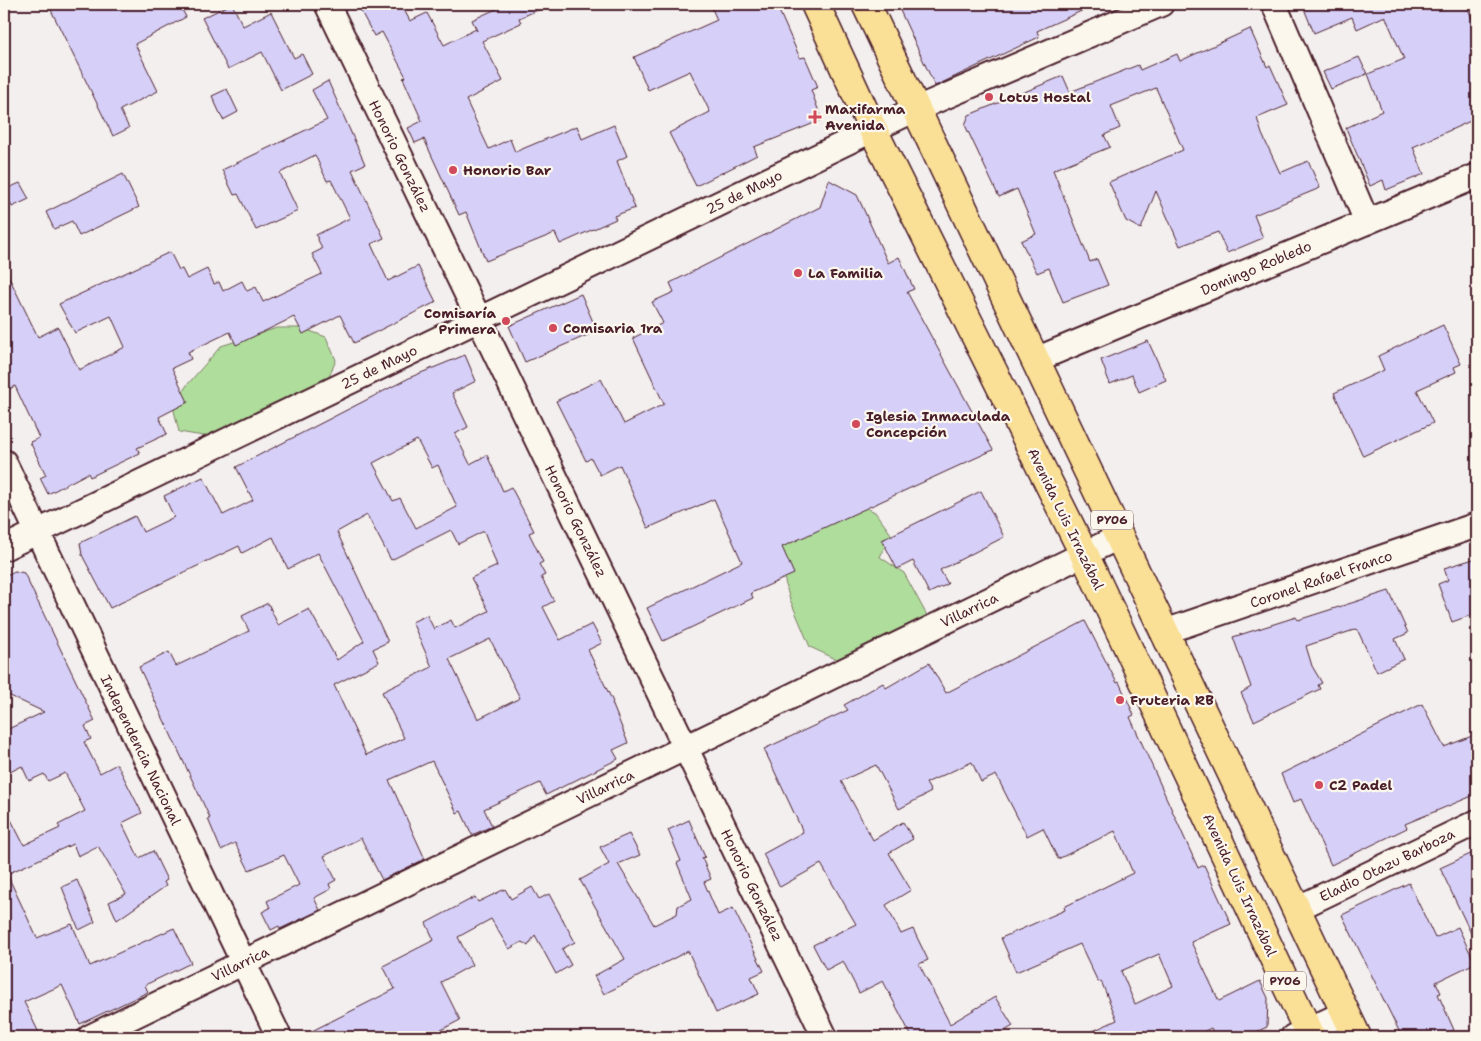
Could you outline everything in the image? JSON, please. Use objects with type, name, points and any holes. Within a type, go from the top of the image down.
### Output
[{"type":"highway","name":"Avenida Luis Irrazábal","points":[[814,4],[873,130],[1084,554],[1304,1035]]},
{"type":"highway","name":"PY06","points":[[866,4],[1357,1037]]},
{"type":"street","name":"Honorio González","points":[[327,4],[824,1037]]},
{"type":"street","name":"25 de Mayo","points":[[4,548],[916,109],[1161,4]]},
{"type":"street","points":[[1274,4],[1367,222]]},
{"type":"street","name":"Domingo Robledo","points":[[1035,360],[1477,176]]},
{"type":"street","name":"Independencia Nacional","points":[[4,462],[279,1037]]},
{"type":"street","name":"Coronel Rafael Franco","points":[[1164,632],[1477,525]]},
{"type":"street","name":"Villarrica","points":[[90,1037],[1119,537]]},
{"type":"street","name":"Eladio Otazu Barboza","points":[[1296,909],[1477,822]]},
{"type":"street","points":[[1304,1035],[1345,1012]]},
{"type":"green space","points":[[277,328],[302,328],[326,337],[336,360],[327,382],[209,437],[179,432],[173,406],[187,385],[221,346]]},
{"type":"green space","points":[[854,502],[875,512],[891,534],[880,557],[904,573],[930,621],[901,628],[838,660],[810,647],[789,597],[777,550]]},
{"type":"building","points":[[48,4],[179,4],[186,17],[135,44],[158,91],[120,110],[129,128],[113,136]]},
{"type":"building","points":[[232,4],[243,26],[271,12],[294,58],[302,54],[312,74],[281,90],[262,52],[228,69],[202,18]]},
{"type":"building","points":[[357,4],[401,4],[410,21],[427,13],[444,45],[476,29],[477,31],[472,20],[507,4],[552,4],[519,18],[521,23],[482,41],[503,81],[466,100],[489,149],[510,139],[515,152],[577,126],[582,139],[614,125],[627,156],[617,161],[635,208],[614,216],[616,219],[560,244],[555,233],[486,261],[466,212],[459,215],[424,139],[415,143],[408,128],[422,121],[403,78],[406,77],[382,32],[374,36]]},
{"type":"building","points":[[710,4],[776,4],[800,58],[805,57],[818,87],[811,90],[822,120],[754,147],[757,155],[696,186],[669,133],[710,112],[690,71],[648,90],[634,57],[717,20]]},
{"type":"building","points":[[897,4],[1097,4],[1037,31],[1039,37],[935,86]]},
{"type":"building","points":[[1302,4],[1466,4],[1477,30],[1477,118],[1413,147],[1424,174],[1386,190],[1383,180],[1370,186],[1346,128],[1382,111],[1368,74],[1404,59],[1385,16],[1357,29],[1352,17],[1314,33]]},
{"type":"building","points":[[1250,29],[1267,67],[1270,65],[1288,105],[1257,118],[1262,134],[1280,173],[1308,161],[1320,188],[1254,215],[1263,238],[1227,253],[1218,232],[1180,246],[1156,191],[1141,229],[1126,221],[1109,182],[1183,150],[1156,88],[1111,106],[1120,128],[1104,135],[1110,147],[1053,170],[1090,262],[1097,259],[1108,285],[1063,302],[1049,268],[1037,273],[1021,241],[1036,234],[1017,189],[999,197],[965,125],[969,115],[1063,76],[1070,92],[1138,65],[1140,70],[1177,54],[1180,61]]},
{"type":"building","points":[[1359,57],[1367,74],[1331,89],[1323,72]]},
{"type":"building","points":[[328,81],[365,164],[352,170],[384,238],[371,244],[388,281],[418,266],[436,302],[354,343],[340,315],[303,334],[294,317],[236,345],[230,332],[188,352],[191,359],[172,368],[188,402],[159,417],[167,434],[137,448],[140,453],[90,477],[88,473],[48,494],[40,478],[46,475],[30,442],[39,438],[15,386],[4,392],[4,267],[38,337],[58,327],[79,370],[125,347],[111,316],[75,333],[59,304],[170,252],[179,270],[182,269],[187,279],[207,269],[214,284],[219,282],[223,291],[242,281],[247,291],[256,287],[263,302],[322,274],[312,254],[322,249],[316,235],[350,218],[331,180],[327,181],[315,155],[280,173],[298,211],[256,230],[238,194],[234,195],[222,170],[327,120],[312,90]]},
{"type":"building","points":[[227,89],[238,112],[223,120],[212,96]]},
{"type":"building","points":[[123,174],[139,207],[79,236],[72,221],[54,229],[46,212]]},
{"type":"building","points":[[829,180],[857,195],[888,263],[899,257],[914,289],[907,292],[993,450],[782,547],[794,574],[751,593],[753,598],[663,641],[647,608],[742,562],[714,499],[648,528],[620,465],[600,475],[591,458],[586,461],[556,401],[601,379],[624,424],[664,404],[633,338],[663,323],[652,302],[674,292],[670,283],[820,207]]},
{"type":"building","points":[[20,183],[29,199],[12,207],[4,190]]},
{"type":"building","name":"Comisaria 1ra","points":[[581,294],[597,331],[525,362],[509,326]]},
{"type":"building","points":[[1443,325],[1461,364],[1454,367],[1456,372],[1417,390],[1433,423],[1363,456],[1334,393],[1384,370],[1378,356]]},
{"type":"building","points":[[1148,341],[1166,380],[1139,392],[1132,375],[1110,384],[1101,360]]},
{"type":"building","points":[[465,355],[476,381],[452,393],[468,427],[455,434],[470,464],[487,455],[503,491],[511,487],[534,531],[529,533],[543,562],[539,564],[545,575],[541,577],[554,601],[543,607],[560,640],[592,624],[602,643],[588,650],[613,702],[628,743],[613,750],[618,759],[546,795],[540,783],[484,809],[492,826],[472,835],[461,811],[457,813],[432,761],[389,780],[425,859],[382,880],[361,838],[324,856],[336,880],[329,884],[331,889],[314,898],[320,910],[280,929],[279,926],[271,930],[262,912],[270,908],[267,901],[299,885],[284,855],[249,870],[235,843],[221,850],[208,819],[210,818],[139,667],[169,652],[176,666],[249,631],[242,616],[268,603],[278,625],[309,609],[337,660],[364,641],[318,553],[288,569],[273,537],[242,553],[239,546],[110,608],[82,555],[80,543],[135,516],[143,532],[174,517],[164,496],[203,477],[223,515],[253,500],[236,467],[411,377]],"holes":[[[417,440],[432,468],[438,465],[457,507],[416,528],[400,498],[393,501],[373,463]],[[367,515],[391,560],[451,530],[458,544],[484,531],[497,566],[471,578],[489,611],[455,628],[451,620],[434,629],[427,615],[412,622],[432,667],[382,692],[404,738],[366,755],[334,685],[379,662],[373,649],[388,642],[337,532]],[[490,639],[520,698],[478,719],[449,659]]]},
{"type":"building","points":[[981,491],[1004,537],[940,570],[948,584],[929,593],[913,561],[897,569],[882,540]]},
{"type":"building","points":[[1477,558],[1477,613],[1452,622],[1438,584],[1448,580],[1444,568]]},
{"type":"building","points":[[15,571],[24,573],[95,721],[85,726],[91,739],[84,742],[100,773],[117,764],[142,813],[122,823],[139,858],[153,851],[167,880],[164,882],[166,886],[117,920],[109,902],[126,894],[98,846],[78,856],[73,844],[7,874],[37,938],[72,924],[90,966],[174,928],[191,963],[145,985],[148,992],[80,1024],[62,985],[24,1002],[41,1037],[8,1037],[4,1028],[4,806],[24,845],[60,828],[58,825],[85,811],[65,773],[48,781],[44,774],[29,781],[22,766],[10,772],[4,760],[4,731],[44,712],[4,693],[4,576]]},
{"type":"building","points":[[1389,591],[1408,633],[1395,639],[1404,659],[1377,672],[1357,629],[1306,646],[1312,666],[1322,683],[1318,685],[1320,689],[1254,721],[1241,693],[1251,687],[1233,637],[1296,617],[1298,620]]},
{"type":"building","points":[[1085,621],[1117,683],[1119,682],[1134,715],[1130,717],[1198,868],[1204,865],[1231,924],[1191,942],[1219,1001],[1260,981],[1268,998],[1267,1027],[1245,1037],[1216,1037],[1211,1028],[1193,1037],[1080,1037],[1117,1020],[1101,981],[1098,982],[1080,944],[1016,972],[1001,938],[1065,910],[1064,907],[1133,873],[1115,831],[1058,859],[1043,828],[1027,836],[996,775],[981,782],[972,762],[926,783],[931,792],[899,809],[876,765],[841,781],[873,840],[903,822],[913,839],[889,853],[911,890],[886,905],[901,934],[913,929],[928,960],[919,964],[950,1024],[995,997],[1013,1026],[995,1037],[912,1037],[883,981],[859,993],[843,961],[826,970],[813,945],[856,924],[821,864],[780,887],[763,854],[803,832],[764,749],[848,710],[844,705],[883,683],[886,688],[929,663],[946,693]],"holes":[[[1159,954],[1173,986],[1135,1004],[1121,971]]]},
{"type":"building","points":[[1422,704],[1444,747],[1477,734],[1477,794],[1405,824],[1407,828],[1331,865],[1301,799],[1293,803],[1281,774]]},
{"type":"building","points":[[689,820],[705,857],[702,858],[711,879],[704,882],[718,915],[733,908],[764,971],[751,977],[759,994],[716,1013],[688,951],[604,994],[594,976],[625,959],[580,880],[609,864],[600,847],[629,834],[640,855],[618,864],[654,925],[677,914],[678,906],[692,899],[677,863],[681,861],[668,830]]},
{"type":"building","points":[[1477,851],[1477,946],[1440,868]]},
{"type":"building","points":[[77,880],[95,922],[79,930],[62,887]]},
{"type":"building","points":[[1409,883],[1435,938],[1458,927],[1475,963],[1436,982],[1441,993],[1438,994],[1454,1030],[1439,1037],[1402,1037],[1342,915]]},
{"type":"building","points":[[532,887],[539,899],[549,894],[575,942],[562,949],[571,965],[556,974],[535,935],[528,946],[522,942],[509,949],[491,919],[458,937],[472,965],[441,982],[460,1020],[428,1037],[300,1037],[395,989],[383,966],[434,940],[426,923],[475,897],[478,902],[505,889],[511,899]]},
{"type":"place","name":"Lotus Hostal","points":[[989,97]]},
{"type":"place","name":"Maxifarma Avenida","points":[[815,117]]},
{"type":"place","name":"Honorio Bar","points":[[453,170]]},
{"type":"place","name":"La Familia","points":[[798,273]]},
{"type":"place","name":"Comisaría Primera","points":[[506,321]]},
{"type":"place","name":"Comisaria 1ra","points":[[553,328]]},
{"type":"place","name":"Iglesia Inmaculada Concepción","points":[[856,424]]},
{"type":"place","name":"Fruteria RB","points":[[1120,700]]},
{"type":"place","name":"C2 Padel","points":[[1319,785]]}]
